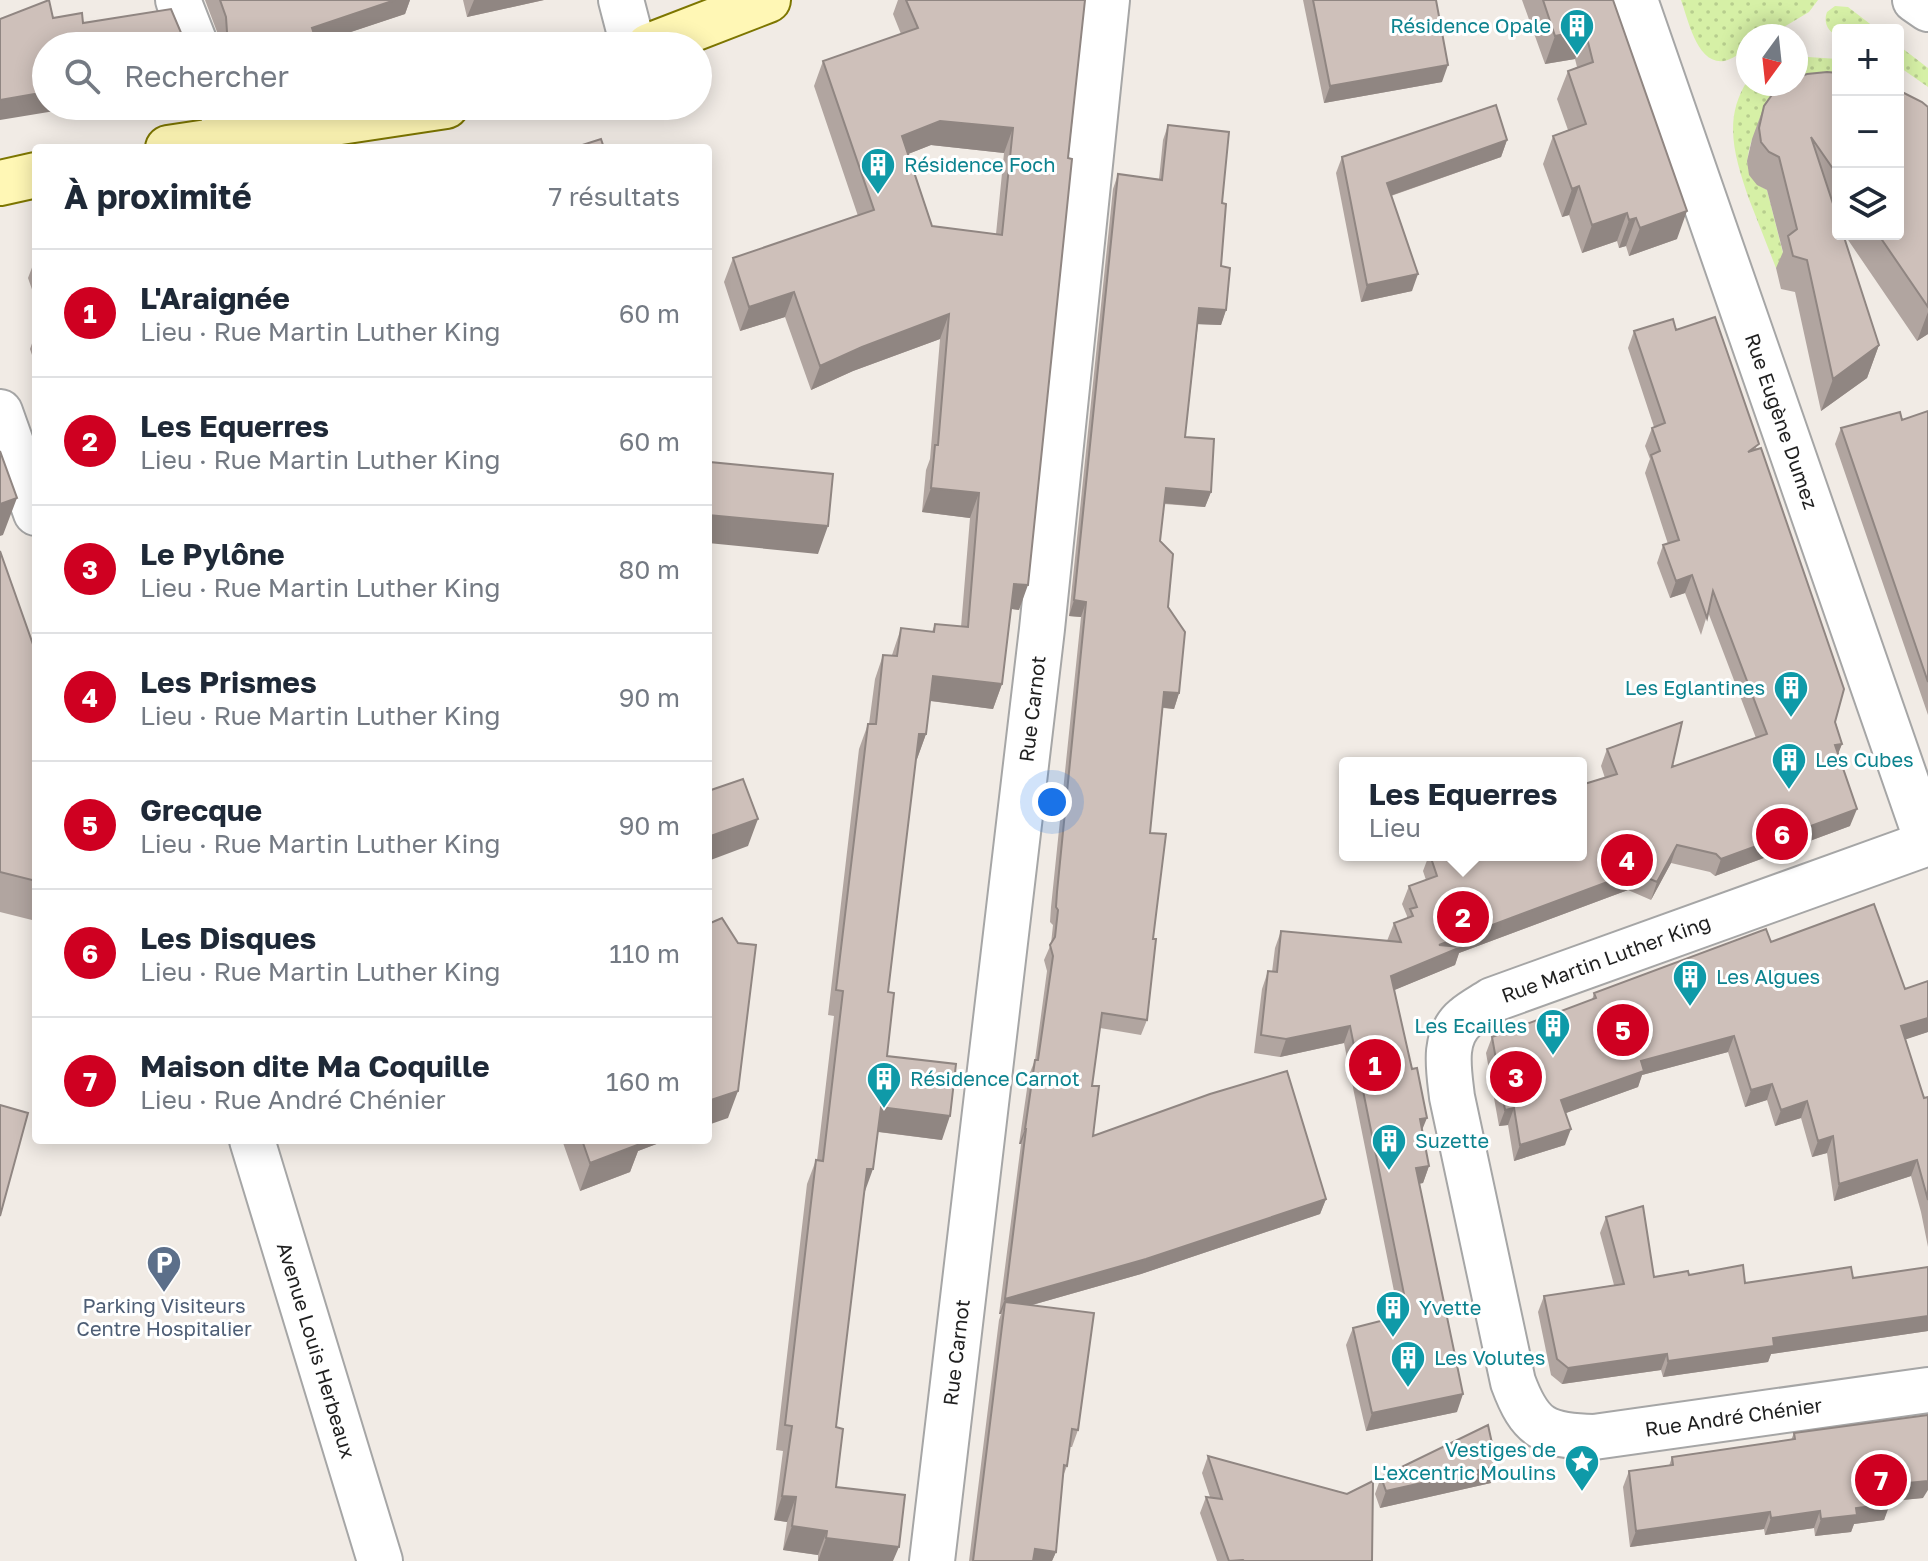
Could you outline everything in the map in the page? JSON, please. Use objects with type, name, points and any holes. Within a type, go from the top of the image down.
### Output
[{"type":"street","points":[[178,0],[191,32]]},
{"type":"street","points":[[621,0],[629,32]]},
{"type":"street","points":[[685,32],[768,0]]},
{"type":"street","name":"Rue Carnot","points":[[932,1561],[1042,629],[1107,0]]},
{"type":"street","name":"Rue Eugène Dumez","points":[[1635,0],[1928,844]]},
{"type":"street","points":[[1915,0],[1928,9]]},
{"type":"street","points":[[177,144],[226,122],[254,120]]},
{"type":"street","points":[[0,165],[32,162]]},
{"type":"street","points":[[0,183],[32,176]]},
{"type":"street","points":[[0,412],[32,502]]},
{"type":"street","name":"Rue Martin Luther King","points":[[1539,1426],[1523,1409],[1513,1382],[1452,1097],[1449,1055],[1451,1039],[1458,1024],[1492,1000],[1928,844]]},
{"type":"street","name":"Avenue Louis Herbeaux","points":[[253,1144],[380,1561]]},
{"type":"street","name":"Rue André Chénier","points":[[1539,1426],[1564,1435],[1594,1437],[1928,1390]]},
{"type":"green space","points":[[1681,0],[1818,0],[1809,12],[1789,24],[1736,24],[1736,56],[1724,61],[1707,56],[1691,29]]},
{"type":"green space","points":[[1835,6],[1848,7],[1870,24],[1832,24],[1832,32],[1826,23],[1827,12]]},
{"type":"green space","points":[[1904,50],[1928,68],[1928,87],[1904,70]]},
{"type":"green space","points":[[1808,57],[1832,59],[1832,109],[1752,139],[1748,168],[1754,180],[1767,190],[1785,261],[1776,268],[1739,169],[1733,124],[1740,96],[1808,96]]},
{"type":"building","points":[[49,0],[53,18],[82,13],[83,23],[171,9],[181,32],[32,32],[32,94],[0,100],[0,19]]},
{"type":"building","points":[[220,0],[395,0],[312,28],[313,32],[227,32]]},
{"type":"building","points":[[906,0],[1085,0],[1068,158],[1072,159],[1028,585],[1014,584],[1002,684],[933,676],[926,734],[919,734],[888,992],[894,993],[887,1056],[956,1064],[950,1116],[881,1107],[873,1169],[867,1169],[836,1427],[843,1429],[836,1487],[905,1495],[899,1547],[826,1538],[827,1531],[792,1526],[796,1497],[782,1496],[792,1426],[785,1425],[816,1160],[823,1161],[843,991],[836,990],[868,724],[876,724],[883,655],[897,656],[901,628],[934,632],[935,624],[968,627],[979,493],[931,488],[935,445],[938,445],[949,314],[820,366],[794,292],[749,307],[733,258],[874,210],[823,61],[918,28]],"holes":[[[940,121],[1013,128],[1002,235],[932,226],[902,136]]]},
{"type":"building","points":[[1313,0],[1436,0],[1448,65],[1330,86]]},
{"type":"building","points":[[1543,0],[1613,0],[1687,211],[1640,228],[1636,218],[1629,220],[1627,213],[1592,225],[1579,186],[1572,189],[1553,136],[1586,124],[1568,71],[1593,62],[1585,30],[1555,36]]},
{"type":"building","points":[[1832,72],[1832,167],[1811,137],[1832,201],[1832,240],[1845,240],[1879,345],[1833,379],[1807,260],[1793,256],[1788,236],[1797,229],[1779,157],[1769,152],[1761,142],[1759,128],[1764,106],[1771,96],[1808,96],[1808,74]]},
{"type":"building","points":[[1904,93],[1928,107],[1928,307],[1882,240],[1904,240]]},
{"type":"building","points":[[1496,105],[1507,140],[1387,183],[1418,274],[1367,285],[1342,157]]},
{"type":"building","points":[[1168,125],[1229,132],[1222,203],[1226,204],[1221,266],[1230,268],[1226,310],[1199,308],[1185,437],[1214,439],[1211,492],[1166,488],[1160,541],[1173,554],[1168,607],[1185,632],[1179,693],[1164,692],[1150,833],[1166,834],[1147,1020],[1102,1013],[1092,1086],[1099,1086],[1093,1136],[1210,1094],[1287,1071],[1326,1199],[1146,1259],[1005,1299],[1025,1129],[1053,956],[1050,945],[1055,937],[1058,910],[1057,892],[1086,602],[1074,600],[1118,174],[1162,180]]},
{"type":"building","points":[[601,139],[603,144],[585,144]]},
{"type":"building","points":[[1715,317],[1759,444],[1748,452],[1761,448],[1844,689],[1835,722],[1842,744],[1835,745],[1857,809],[1721,859],[1716,854],[1677,845],[1657,882],[1634,872],[1439,945],[1461,947],[1391,976],[1412,1069],[1417,1068],[1427,1118],[1420,1119],[1429,1166],[1416,1168],[1463,1394],[1372,1413],[1353,1328],[1408,1314],[1350,1026],[1286,1039],[1261,1035],[1268,971],[1277,972],[1281,931],[1401,942],[1394,923],[1413,916],[1410,909],[1417,907],[1409,886],[1437,876],[1432,861],[1587,861],[1587,783],[1617,774],[1607,749],[1682,722],[1672,767],[1767,734],[1713,591],[1707,618],[1692,575],[1676,581],[1663,545],[1679,540],[1651,455],[1660,451],[1652,428],[1665,423],[1634,331],[1673,319],[1676,330]]},
{"type":"building","points":[[1928,411],[1928,682],[1841,428],[1900,412],[1902,420]]},
{"type":"building","points":[[0,451],[17,498],[0,504]]},
{"type":"building","points":[[712,462],[833,474],[828,526],[712,515]]},
{"type":"building","points":[[0,551],[32,642],[32,880],[0,872]]},
{"type":"building","points":[[743,779],[758,819],[712,836],[712,790]]},
{"type":"building","points":[[1874,904],[1905,989],[1928,981],[1928,1018],[1901,1026],[1924,1098],[1928,1097],[1928,1200],[1917,1160],[1839,1184],[1833,1136],[1818,1141],[1807,1101],[1781,1110],[1772,1084],[1751,1090],[1734,1036],[1641,1061],[1644,1071],[1561,1100],[1571,1129],[1520,1145],[1514,1108],[1505,1110],[1492,1037],[1596,998],[1594,993],[1766,929],[1771,942]]},
{"type":"building","points":[[722,918],[738,943],[756,945],[738,1091],[712,1100],[712,922]]},
{"type":"building","points":[[0,1105],[28,1113],[0,1216]]},
{"type":"building","points":[[583,1144],[640,1144],[590,1163]]},
{"type":"building","points":[[1643,1206],[1654,1277],[1688,1271],[1689,1275],[1743,1265],[1745,1283],[1851,1267],[1853,1278],[1928,1267],[1928,1316],[1773,1338],[1774,1346],[1668,1361],[1667,1354],[1568,1368],[1557,1359],[1544,1296],[1624,1284],[1606,1217]]},
{"type":"building","points":[[1005,1302],[1094,1313],[1078,1430],[1072,1429],[1067,1466],[1064,1465],[1056,1552],[1035,1549],[1033,1561],[973,1561]]},
{"type":"building","points":[[1928,1415],[1928,1481],[1888,1485],[1890,1504],[1856,1508],[1857,1515],[1821,1519],[1820,1511],[1771,1518],[1770,1512],[1636,1531],[1629,1471],[1673,1465],[1672,1457],[1795,1439],[1794,1433]]},
{"type":"building","points":[[1488,1425],[1497,1466],[1386,1491],[1381,1477]]},
{"type":"building","points":[[1208,1456],[1347,1494],[1373,1481],[1372,1561],[1229,1561],[1206,1497],[1222,1499]]},
{"type":"place","name":"Résidence Opale","points":[[1577,57]]},
{"type":"place","name":"Résidence Foch","points":[[878,196]]},
{"type":"place","name":"Les Eglantines","points":[[1791,719]]},
{"type":"place","name":"Les Cubes","points":[[1789,791]]},
{"type":"place","name":"Les Disques","points":[[1782,834]]},
{"type":"place","name":"Les Prismes","points":[[1627,860]]},
{"type":"place","name":"Les Equerres","points":[[1463,917]]},
{"type":"place","name":"Les Algues","points":[[1690,1008]]},
{"type":"place","name":"Grecque","points":[[1623,1030]]},
{"type":"place","name":"Les Ecailles","points":[[1553,1057]]},
{"type":"place","name":"L'Araignée","points":[[1375,1065]]},
{"type":"place","name":"Le Pylône","points":[[1516,1077]]},
{"type":"place","name":"Résidence Carnot","points":[[884,1110]]},
{"type":"place","name":"Suzette","points":[[1389,1172]]},
{"type":"place","name":"Parking Visiteurs Centre Hospitalier","points":[[164,1294]]},
{"type":"place","name":"Yvette","points":[[1393,1339]]},
{"type":"place","name":"Les Volutes","points":[[1408,1389]]},
{"type":"place","name":"Maison dite Ma Coquille","points":[[1881,1480]]},
{"type":"place","name":"Vestiges de L'excentric Moulins","points":[[1582,1493]]}]
